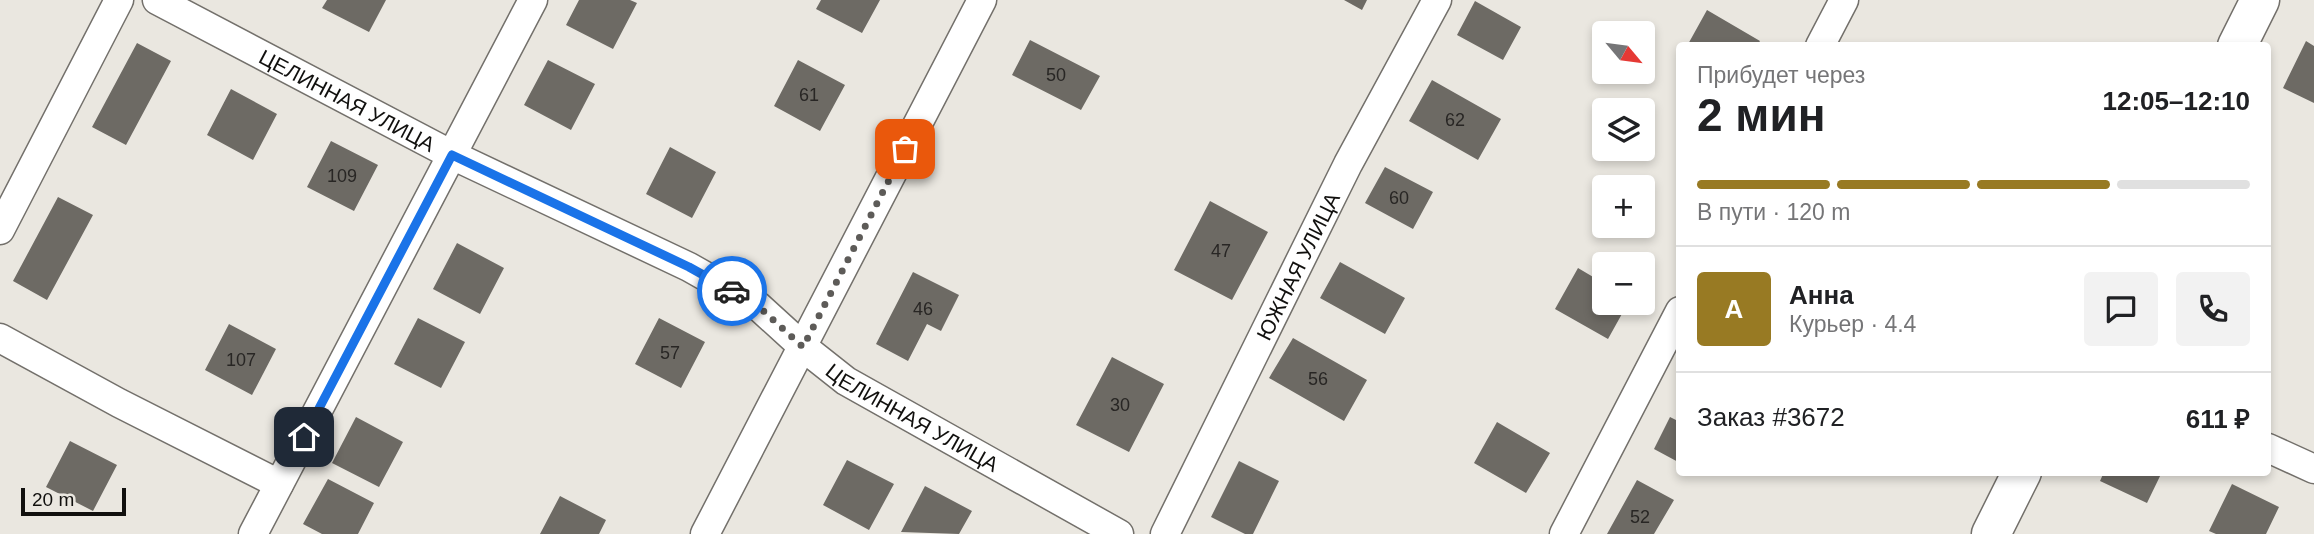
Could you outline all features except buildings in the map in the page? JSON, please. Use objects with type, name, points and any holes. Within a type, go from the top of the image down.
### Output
[{"type":"street","points":[[0,230],[119,0]]},
{"type":"street","name":"ЦЕЛИННАЯ УЛИЦА","points":[[157,0],[452,155],[689,267],[758,306],[846,381],[1119,534]]},
{"type":"street","points":[[253,534],[533,0]]},
{"type":"street","points":[[705,534],[982,0]]},
{"type":"street","name":"ЮЖНАЯ УЛИЦА","points":[[1165,534],[1348,164],[1437,0]]},
{"type":"street","points":[[1822,42],[1844,0]]},
{"type":"street","points":[[2239,42],[2260,0]]},
{"type":"street","points":[[1564,534],[1676,319]]},
{"type":"street","points":[[0,338],[119,403],[279,484]]},
{"type":"street","points":[[2271,448],[2314,469]]},
{"type":"street","points":[[1991,534],[2020,476]]},
{"type":"way so far","points":[[732,291],[758,306],[803,347],[905,149]]},
{"type":"route","points":[[304,437],[452,155],[689,267],[732,291]]}]
